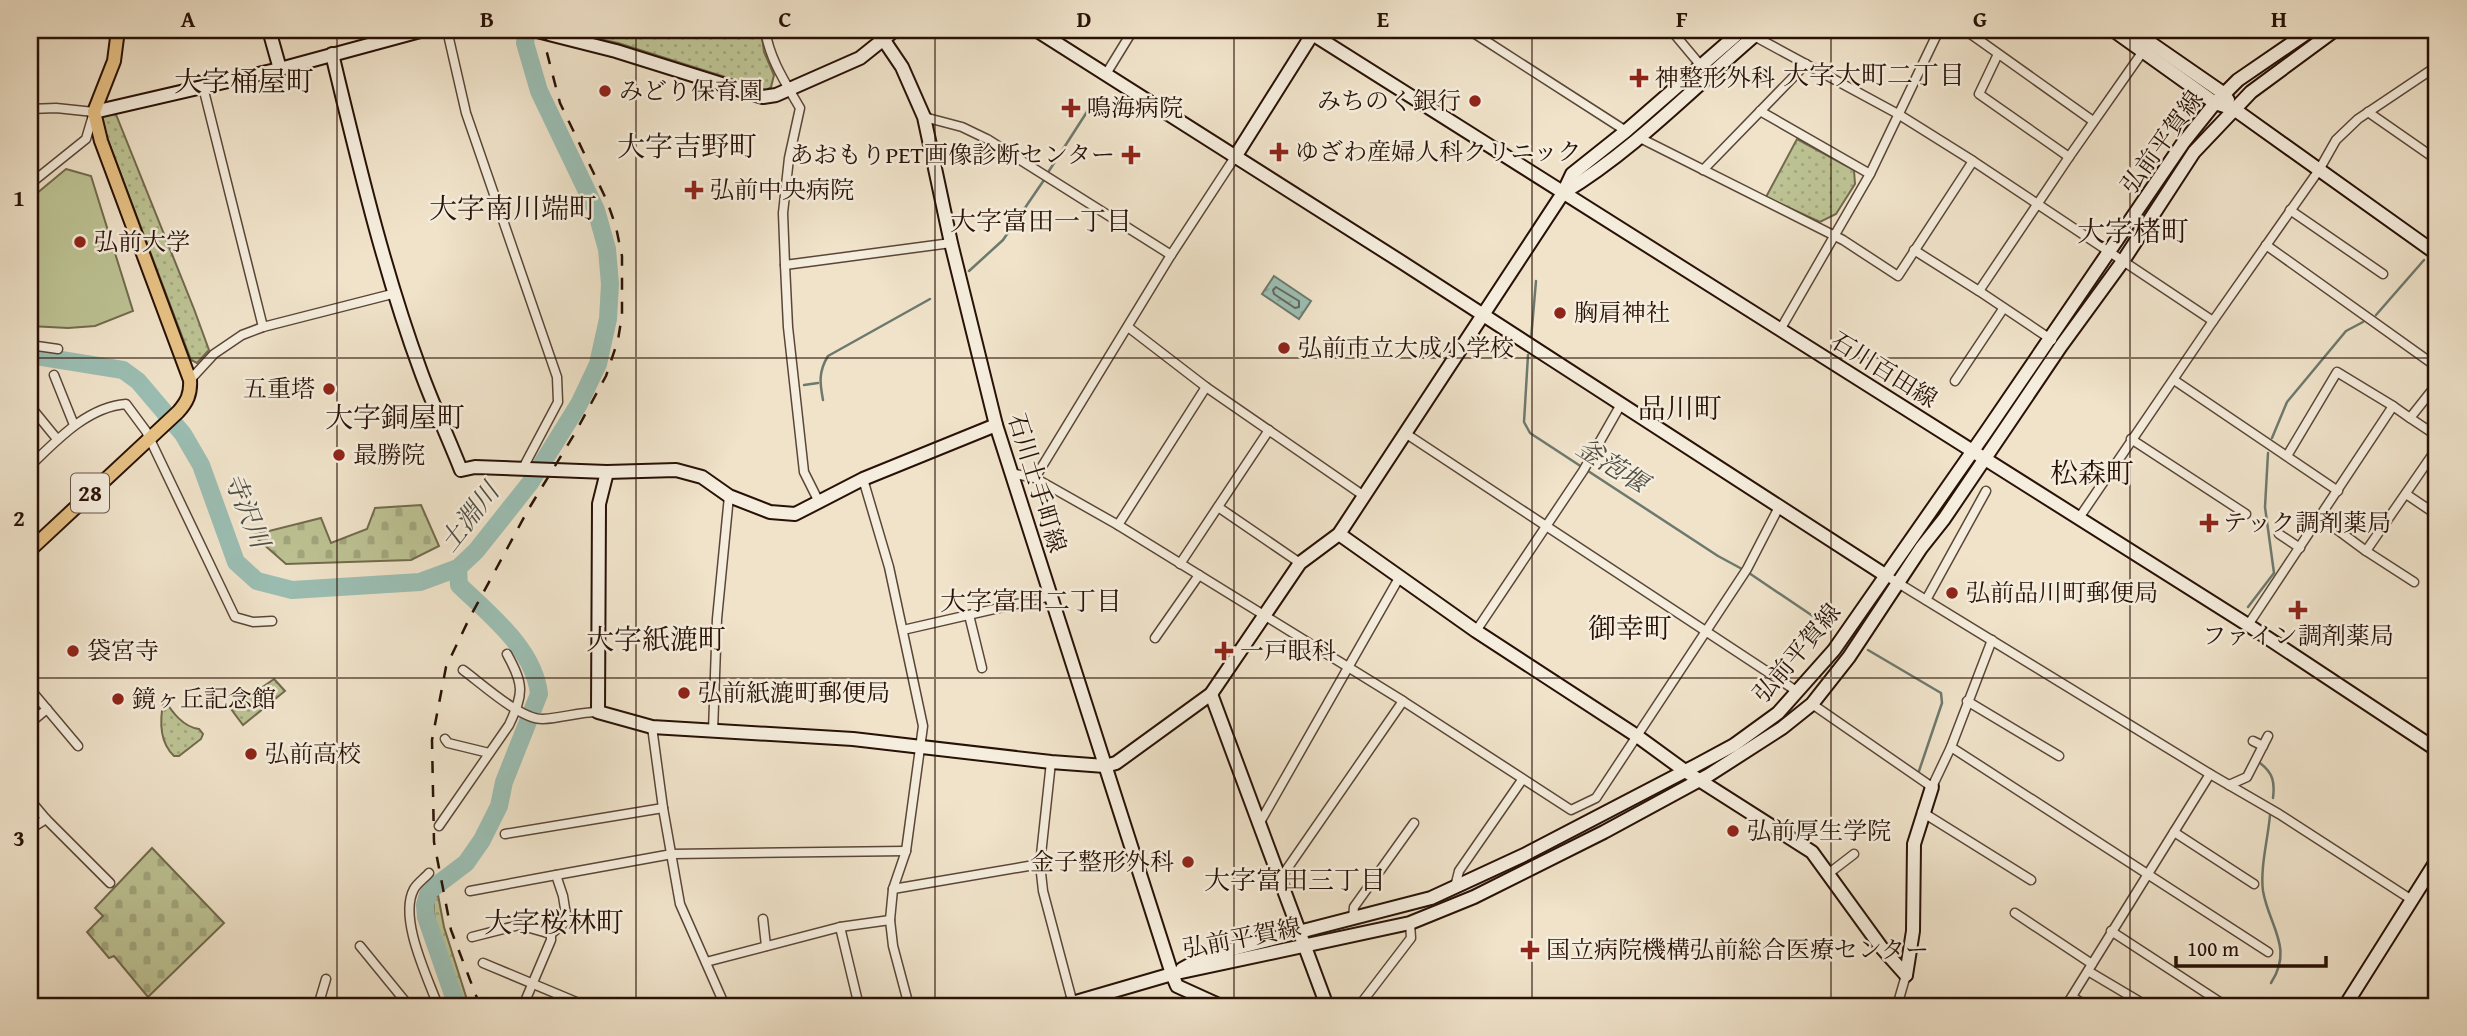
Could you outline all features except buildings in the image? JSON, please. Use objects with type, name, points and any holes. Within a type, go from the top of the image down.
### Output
[{"type":"main road","points":[[118,30],[114,61],[94,112],[101,141],[190,380]]},
{"type":"main road","name":"28","points":[[30,550],[178,412],[189,397],[190,380]]},
{"type":"street","points":[[270,30],[280,69]]},
{"type":"street","points":[[30,109],[56,108],[94,112],[280,69],[409,31],[424,30]]},
{"type":"street","points":[[447,30],[466,113],[557,377],[558,402],[523,468]]},
{"type":"street","points":[[765,30],[768,50],[800,108],[789,158],[783,213],[785,265],[788,327],[801,453],[804,472],[819,502]]},
{"type":"street","points":[[536,31],[616,51],[764,97],[776,95],[860,58],[881,35],[895,30]]},
{"type":"street","points":[[1035,30],[1885,575],[2279,814],[2412,900]]},
{"type":"street","points":[[1106,74],[1133,30]]},
{"type":"street","points":[[1469,30],[1626,131]]},
{"type":"street","points":[[1671,30],[1705,71]]},
{"type":"street","points":[[1780,330],[1870,174],[1939,30]]},
{"type":"street","points":[[1965,30],[2093,121]]},
{"type":"street","points":[[2113,30],[2146,47],[2437,254]]},
{"type":"street","points":[[2133,30],[2146,47]]},
{"type":"street","name":"弘前平賀線","points":[[1172,974],[1410,923],[1457,905],[1700,781],[1782,728],[1812,704],[1849,657],[1899,583],[2049,338],[2183,143],[2219,98],[2246,74],[2311,30]]},
{"type":"street","points":[[2332,32],[2352,30]]},
{"type":"street","points":[[1035,478],[1311,31]]},
{"type":"street","name":"石川百田線","points":[[1311,31],[2248,625],[2437,750]]},
{"type":"street","points":[[463,670],[518,710],[538,718],[598,712],[652,727],[853,738],[1051,762],[1105,766],[1116,763],[1211,694],[1300,563],[1339,534],[1484,316],[1563,193],[1572,174],[1751,32],[1898,114],[1973,160],[2213,321]]},
{"type":"street","name":"弘前平賀線","points":[[1172,974],[1202,958],[1431,898],[1524,855],[1734,745],[1778,713],[1834,650],[1885,575],[2061,346],[2123,261],[2194,152],[2258,86],[2332,32]]},
{"type":"street","name":"石川土手町線","points":[[881,35],[902,68],[924,117],[951,243],[996,425],[1172,974]]},
{"type":"street","points":[[1979,291],[2146,47]]},
{"type":"street","points":[[332,54],[359,168],[396,293],[421,371],[461,470],[475,467],[607,472],[676,470],[702,477],[729,496],[770,512],[795,514],[863,479],[996,425]]},
{"type":"street","points":[[1998,54],[1979,94],[2069,157]]},
{"type":"street","points":[[1703,170],[1806,65]]},
{"type":"street","points":[[2079,518],[2319,170],[2336,140],[2368,112],[2437,66]]},
{"type":"street","points":[[1563,193],[1584,181],[1638,137],[1705,71]]},
{"type":"street","points":[[203,87],[263,327]]},
{"type":"street","points":[[1760,111],[1870,174]]},
{"type":"street","points":[[30,184],[86,139],[94,112]]},
{"type":"street","points":[[2368,112],[2436,157]]},
{"type":"street","points":[[924,117],[961,127],[1004,149],[1171,255]]},
{"type":"street","points":[[1638,137],[1833,235],[1898,276],[1973,160]]},
{"type":"street","points":[[2290,210],[2383,274]]},
{"type":"street","points":[[785,265],[951,243]]},
{"type":"street","points":[[2266,245],[2437,367]]},
{"type":"street","points":[[1914,250],[2061,346]]},
{"type":"street","points":[[190,380],[214,354],[232,341],[263,327],[396,293]]},
{"type":"street","points":[[1955,381],[2003,309]]},
{"type":"street","points":[[1128,327],[1206,387],[1364,496]]},
{"type":"street","points":[[30,345],[58,349]]},
{"type":"street","points":[[2287,456],[2337,372],[2437,436]]},
{"type":"street","points":[[54,375],[75,425]]},
{"type":"street","points":[[2174,380],[2338,491]]},
{"type":"street","points":[[2410,418],[2437,384]]},
{"type":"street","points":[[1118,525],[1206,387]]},
{"type":"street","points":[[30,466],[75,425],[114,405],[126,404],[151,438],[235,617],[253,622],[272,621]]},
{"type":"street","points":[[30,406],[57,439]]},
{"type":"street","points":[[1476,631],[1584,469],[1620,406]]},
{"type":"street","points":[[2248,625],[2393,406]]},
{"type":"street","points":[[1180,564],[1269,430]]},
{"type":"street","points":[[1405,433],[1798,692]]},
{"type":"street","points":[[2131,439],[2246,514]]},
{"type":"street","points":[[2366,551],[2437,448]]},
{"type":"street","points":[[598,712],[599,504],[607,472]]},
{"type":"street","points":[[1011,473],[1035,478],[1118,525],[1403,701],[1571,810],[1597,798],[1707,633],[1747,569],[1779,507]]},
{"type":"street","points":[[863,479],[889,567],[923,726],[906,851],[893,889],[890,920],[893,946],[909,1006]]},
{"type":"street","points":[[1926,600],[1986,491]]},
{"type":"street","points":[[2406,494],[2437,514]]},
{"type":"street","points":[[713,731],[717,619],[729,496]]},
{"type":"street","points":[[1218,507],[1300,563]]},
{"type":"street","points":[[2320,517],[2414,582]]},
{"type":"street","points":[[1339,534],[1476,631],[1637,736],[1700,781],[1812,852],[1881,947],[1906,975]]},
{"type":"street","points":[[2279,534],[2300,548]]},
{"type":"street","points":[[1155,638],[1199,575]]},
{"type":"street","points":[[1259,824],[1399,578]]},
{"type":"street","points":[[903,630],[1051,596]]},
{"type":"street","points":[[969,615],[982,668]]},
{"type":"street","points":[[1898,1006],[1913,931],[1914,844],[1922,812],[1951,747],[1992,640]]},
{"type":"street","points":[[439,827],[518,710],[522,690],[519,676],[507,654]]},
{"type":"street","points":[[30,689],[78,746]]},
{"type":"street","points":[[1211,694],[1327,1006]]},
{"type":"street","points":[[1280,879],[1403,701]]},
{"type":"street","points":[[1967,701],[2059,757]]},
{"type":"street","points":[[1812,704],[1932,787]]},
{"type":"street","points":[[30,723],[47,709]]},
{"type":"street","points":[[652,727],[680,904],[725,1006]]},
{"type":"street","points":[[2229,785],[2247,778],[2268,736]]},
{"type":"street","points":[[445,739],[448,743],[489,753]]},
{"type":"street","points":[[2253,741],[2263,746]]},
{"type":"street","points":[[1951,747],[2268,952]]},
{"type":"street","points":[[1051,762],[1040,864],[1043,891],[1067,1005],[1101,1000],[1172,974],[1177,986],[1221,1006]]},
{"type":"street","points":[[2066,1006],[2210,774]]},
{"type":"street","points":[[1455,887],[1459,871],[1522,780]]},
{"type":"street","points":[[30,800],[110,883]]},
{"type":"street","points":[[505,834],[663,808]]},
{"type":"street","points":[[1922,812],[2031,880]]},
{"type":"street","points":[[30,829],[46,819]]},
{"type":"street","points":[[1353,918],[1354,907],[1414,823]]},
{"type":"street","points":[[2174,832],[2254,884]]},
{"type":"street","points":[[470,891],[672,854],[906,851]]},
{"type":"street","points":[[1828,874],[1854,854]]},
{"type":"street","points":[[2345,1006],[2437,860]]},
{"type":"street","points":[[893,889],[1040,864]]},
{"type":"street","points":[[429,873],[414,889],[410,905],[411,930],[439,1006]]},
{"type":"street","points":[[551,934],[567,921],[556,875]]},
{"type":"street","points":[[2015,913],[2147,1006]]},
{"type":"street","points":[[762,919],[766,946]]},
{"type":"street","points":[[706,962],[840,927],[890,920]]},
{"type":"street","points":[[1359,1006],[1411,938],[1410,923]]},
{"type":"street","points":[[472,937],[519,925],[551,934]]},
{"type":"street","points":[[840,927],[859,1006]]},
{"type":"street","points":[[2111,931],[2225,1006]]},
{"type":"street","points":[[523,1006],[551,940],[551,934]]},
{"type":"street","points":[[360,946],[409,1006]]},
{"type":"street","points":[[482,963],[586,1006]]},
{"type":"street","points":[[318,1006],[326,979]]},
{"type":"street","points":[[2072,997],[2087,1006]]},
{"type":"green space","points":[[557,30],[761,30],[764,52],[774,75],[771,87],[766,90],[618,43]]},
{"type":"green space","points":[[115,112],[209,350],[197,363],[191,360],[103,127],[102,117]]},
{"type":"green space","points":[[1797,139],[1854,170],[1855,184],[1836,214],[1820,222],[1766,197]]},
{"type":"green space","points":[[66,169],[91,176],[133,311],[95,326],[30,326],[30,199]]},
{"type":"green space","points":[[421,505],[439,546],[411,560],[286,564],[253,535],[321,518],[331,543],[367,529],[375,508]]},
{"type":"green space","points":[[274,679],[285,691],[243,725],[231,709]]},
{"type":"green space","points":[[164,699],[178,718],[203,734],[201,739],[179,756],[174,756],[169,750],[163,736],[161,721]]},
{"type":"green space","points":[[152,848],[224,923],[148,997],[114,956],[109,958],[87,932],[103,916],[95,908]]},
{"type":"green space","points":[[438,895],[444,927],[469,1006],[461,1006],[439,939],[434,912],[434,898]]},
{"type":"water","points":[[1274,276],[1311,301],[1299,319],[1262,294]]},
{"type":"waterway","name":"土淵川","points":[[30,355],[123,370],[138,381],[183,434],[201,465],[236,562],[257,581],[292,590],[420,582],[458,568],[476,551],[530,483],[579,404],[598,364],[608,319],[610,284],[607,249],[596,210],[539,91],[525,43],[527,30]]},
{"type":"waterway","points":[[1047,174],[1092,104]]},
{"type":"waterway","points":[[969,271],[1003,240],[1044,180]]},
{"type":"waterway","points":[[2376,315],[2424,260]]},
{"type":"waterway","name":"釜萢堰","points":[[1531,339],[1536,281]]},
{"type":"waterway","points":[[823,400],[821,378],[828,356],[930,299]]},
{"type":"waterway","points":[[2272,438],[2287,402],[2346,331],[2363,322]]},
{"type":"waterway","name":"釜萢堰","points":[[1528,355],[1524,422],[1530,433],[1742,569]]},
{"type":"waterway","points":[[804,385],[818,383]]},
{"type":"waterway","points":[[2248,607],[2274,573],[2265,507],[2268,453]]},
{"type":"waterway","name":"土淵川","points":[[457,1006],[426,917],[425,905],[429,891],[466,863],[482,840],[499,806],[504,782],[539,694],[529,662],[509,634],[459,585],[458,568]]},
{"type":"waterway","name":"釜萢堰","points":[[1749,573],[1832,629]]},
{"type":"waterway","name":"釜萢堰","points":[[1868,650],[1941,693],[1942,703],[1919,771]]},
{"type":"waterway","points":[[2260,763],[2272,778],[2273,798]]},
{"type":"waterway","points":[[2270,815],[2262,882],[2280,948],[2278,970],[2271,983]]},
{"type":"railway","points":[[480,1006],[451,930],[434,842],[432,740],[446,667],[528,510],[606,376],[618,340],[622,315],[622,256],[616,227],[607,201],[560,103],[546,49],[546,30]]},
{"type":"place","name":"神整形外科","points":[[1639,78]]},
{"type":"place","name":"みどり保育園","points":[[605,91]]},
{"type":"place","name":"みちのく銀行","points":[[1475,101]]},
{"type":"place","name":"鳴海病院","points":[[1071,108]]},
{"type":"place","name":"ゆざわ産婦人科クリニック","points":[[1279,152]]},
{"type":"place","name":"あおもりPET画像診断センター","points":[[1131,155]]},
{"type":"place","name":"弘前中央病院","points":[[694,190]]},
{"type":"place","name":"弘前大学","points":[[80,242]]},
{"type":"place","name":"胸肩神社","points":[[1560,313]]},
{"type":"place","name":"弘前市立大成小学校","points":[[1284,348]]},
{"type":"place","name":"五重塔","points":[[329,389]]},
{"type":"place","name":"最勝院","points":[[339,455]]},
{"type":"place","name":"テック調剤薬局","points":[[2209,523]]},
{"type":"place","name":"弘前品川町郵便局","points":[[1952,593]]},
{"type":"place","name":"ファイン調剤薬局","points":[[2298,610]]},
{"type":"place","name":"袋宮寺","points":[[73,651]]},
{"type":"place","name":"一戸眼科","points":[[1224,651]]},
{"type":"place","name":"弘前紙漉町郵便局","points":[[684,693]]},
{"type":"place","name":"鏡ヶ丘記念館","points":[[118,699]]},
{"type":"place","name":"弘前高校","points":[[251,754]]},
{"type":"place","name":"弘前厚生学院","points":[[1733,831]]},
{"type":"place","name":"金子整形外科","points":[[1188,862]]},
{"type":"place","name":"国立病院機構弘前総合医療センター","points":[[1530,950]]},
{"type":"district","name":"大字大町二丁目","points":[[1874,75]]},
{"type":"district","name":"大字桶屋町","points":[[244,81]]},
{"type":"district","name":"大字吉野町","points":[[687,146]]},
{"type":"district","name":"大字南川端町","points":[[513,208]]},
{"type":"district","name":"大字富田一丁目","points":[[1041,221]]},
{"type":"district","name":"大字楮町","points":[[2133,231]]},
{"type":"district","name":"品川町","points":[[1680,408]]},
{"type":"district","name":"大字銅屋町","points":[[395,417]]},
{"type":"district","name":"松森町","points":[[2092,473]]},
{"type":"district","name":"大字富田二丁目","points":[[1031,601]]},
{"type":"district","name":"御幸町","points":[[1630,628]]},
{"type":"district","name":"大字紙漉町","points":[[656,639]]},
{"type":"district","name":"大字富田三丁目","points":[[1295,880]]},
{"type":"district","name":"大字桜林町","points":[[554,922]]},
{"type":"water label","name":"寺沢川","points":[[247,510]]}]
